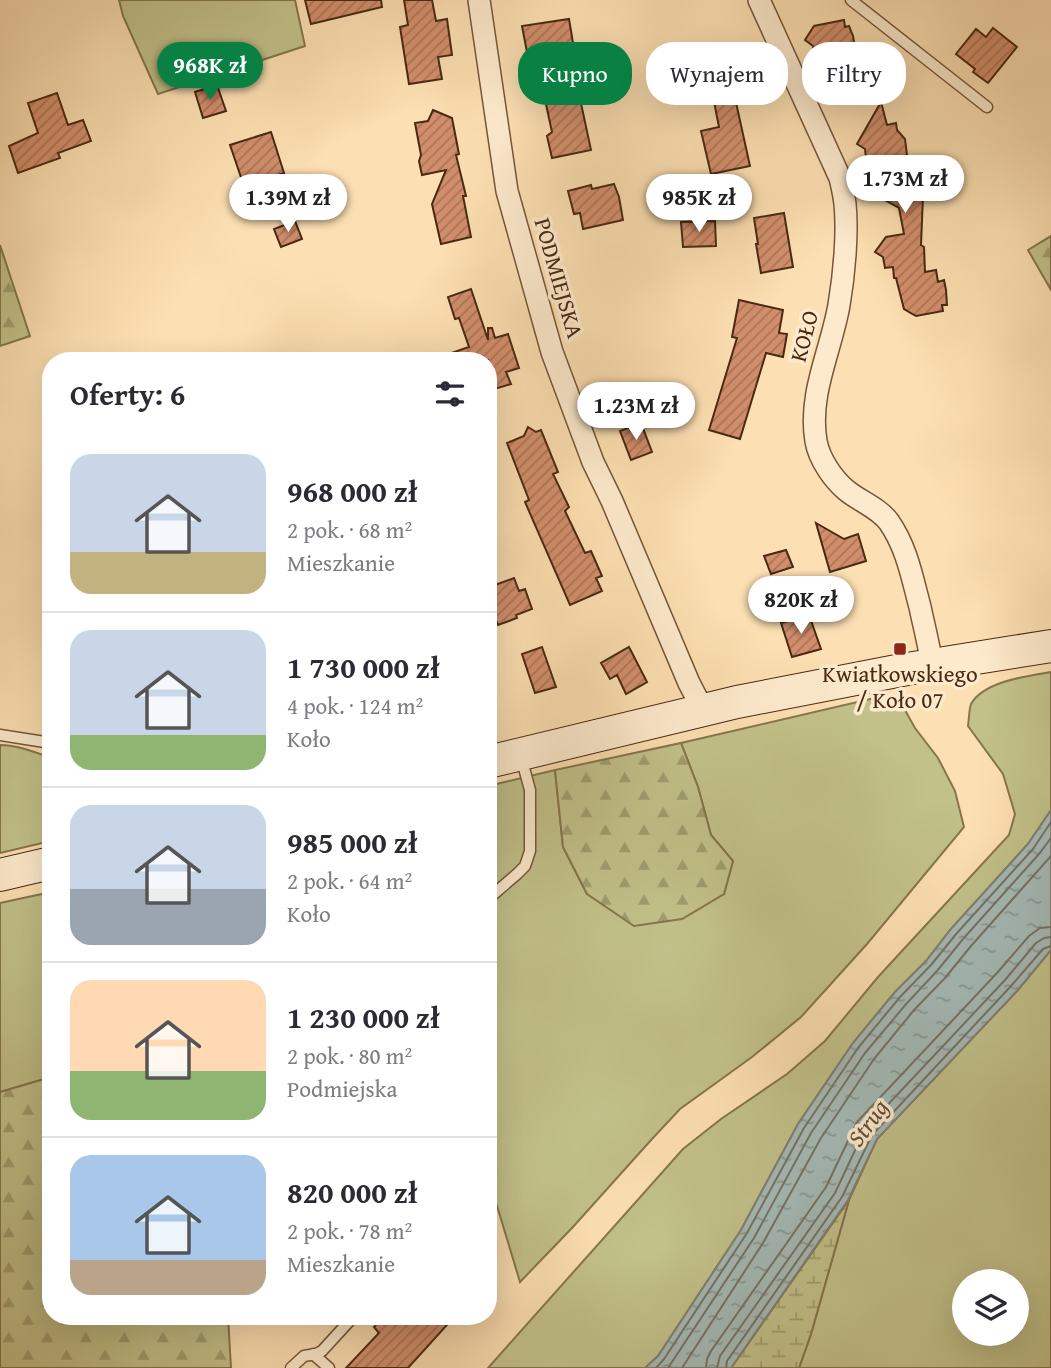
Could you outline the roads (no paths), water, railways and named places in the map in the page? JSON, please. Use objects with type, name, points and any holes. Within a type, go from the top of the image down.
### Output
[{"type":"street","name":"PODMIEJSKA","points":[[479,0],[507,191],[552,352],[593,461],[703,710]]},
{"type":"street","name":"KOŁO","points":[[759,0],[840,178],[845,204],[844,262],[839,307],[815,401],[813,423],[816,445],[827,469],[845,490],[887,519],[901,542],[909,563],[932,665]]},
{"type":"street","points":[[497,760],[703,710],[932,665],[1051,646]]},
{"type":"street","points":[[0,875],[42,865]]},
{"type":"lane","points":[[851,0],[987,107]]},
{"type":"lane","points":[[0,735],[42,742]]},
{"type":"lane","points":[[497,891],[524,866],[530,851],[530,790],[521,754]]},
{"type":"lane","points":[[291,1368],[304,1356],[324,1349],[346,1325]]},
{"type":"lane","points":[[313,1354],[329,1368]]},
{"type":"water","name":"Strug","points":[[1051,810],[1051,950],[1017,991],[877,1139],[848,1200],[731,1368],[645,1368],[658,1356],[741,1230],[798,1124],[853,1043],[895,992],[926,961],[951,929],[1028,844]]},
{"type":"place","name":"Kwiatkowskiego / Koło 07","points":[[900,649]]}]
